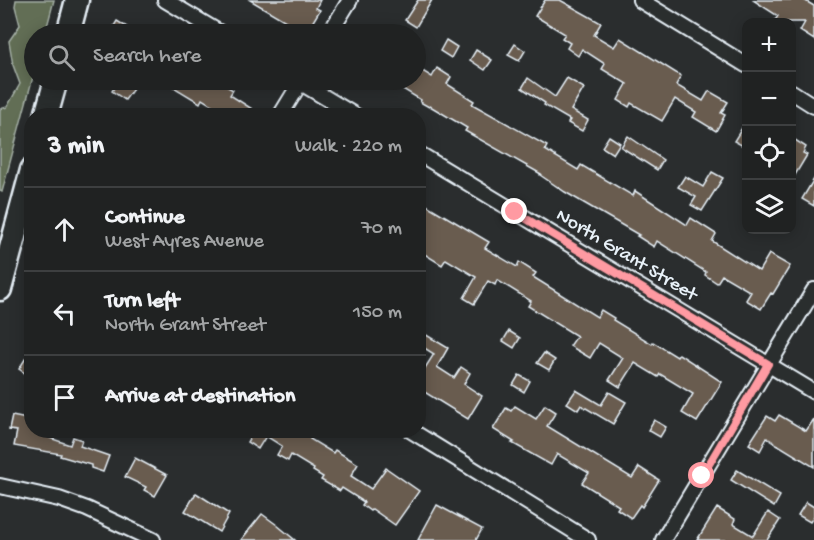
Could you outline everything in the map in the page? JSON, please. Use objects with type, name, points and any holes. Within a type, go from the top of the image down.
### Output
[{"type":"main road","points":[[71,24],[77,0]]},
{"type":"main road","points":[[48,108],[53,90]]},
{"type":"main road","points":[[0,289],[24,214]]},
{"type":"street","points":[[165,0],[205,24]]},
{"type":"street","points":[[335,24],[350,0]]},
{"type":"street","points":[[640,0],[742,62]]},
{"type":"street","points":[[662,13],[670,0]]},
{"type":"street","points":[[284,108],[294,90]]},
{"type":"street","points":[[315,90],[343,108]]},
{"type":"street","points":[[796,95],[814,106]]},
{"type":"street","name":"North Grant Street","points":[[426,158],[814,392]]},
{"type":"street","points":[[663,540],[814,290]]},
{"type":"street","points":[[423,438],[588,540]]},
{"type":"street","points":[[0,486],[59,499],[87,509],[153,540]]},
{"type":"green space","points":[[16,0],[54,0],[48,24],[24,24],[24,90],[29,90],[2,192],[0,191],[0,109],[7,107],[20,84],[13,65],[9,41],[20,25],[15,6]]},
{"type":"building","points":[[250,0],[320,0],[316,8],[320,10],[311,24],[291,24]]},
{"type":"building","points":[[418,0],[432,0],[418,24],[411,24],[405,20]]},
{"type":"building","points":[[545,0],[560,0],[601,23],[594,35],[614,47],[620,38],[681,76],[676,85],[703,101],[709,91],[728,102],[721,113],[725,115],[716,131],[693,117],[696,112],[675,99],[662,121],[631,103],[629,107],[618,100],[627,84],[602,69],[605,64],[582,49],[578,56],[567,48],[570,43],[562,38],[565,34],[535,16]]},
{"type":"building","points":[[753,0],[804,0],[814,6],[814,40],[800,31],[805,22],[796,22],[796,18],[777,18],[778,16]]},
{"type":"building","points":[[446,40],[457,47],[451,58],[440,51]]},
{"type":"building","points":[[515,44],[525,51],[519,61],[508,55]]},
{"type":"building","points":[[476,50],[492,60],[485,70],[470,60]]},
{"type":"building","points":[[437,68],[451,77],[447,84],[474,101],[472,104],[547,146],[545,150],[578,170],[581,165],[633,196],[635,191],[687,225],[691,218],[716,234],[712,241],[759,271],[769,254],[790,266],[761,309],[746,300],[751,292],[722,275],[717,283],[705,275],[706,272],[657,241],[654,247],[637,236],[639,235],[565,192],[541,174],[465,131],[467,128],[420,102],[421,100],[404,90],[426,90],[426,73],[432,77]]},
{"type":"building","points":[[528,78],[555,97],[567,78],[584,88],[571,110],[588,120],[582,131],[568,123],[570,120],[544,105],[545,103],[522,88]]},
{"type":"building","points":[[113,90],[132,90],[125,100]]},
{"type":"building","points":[[179,90],[233,90],[230,95],[250,108],[217,108],[202,99],[200,103]]},
{"type":"building","points":[[742,128],[742,145],[734,141]]},
{"type":"building","points":[[609,136],[620,143],[613,154],[602,147]]},
{"type":"building","points":[[628,136],[663,160],[657,170],[621,147]]},
{"type":"building","points":[[796,141],[806,147],[803,153],[807,155],[796,173]]},
{"type":"building","points":[[712,172],[723,178],[702,211],[691,205],[696,197],[678,187],[685,176],[703,187]]},
{"type":"building","points":[[814,179],[814,206],[802,199]]},
{"type":"building","points":[[426,205],[489,242],[485,248],[517,267],[519,262],[536,273],[533,277],[597,317],[601,310],[652,344],[653,342],[677,357],[679,354],[722,382],[697,422],[682,413],[693,394],[660,374],[658,377],[635,363],[620,387],[609,380],[623,358],[599,343],[590,358],[570,346],[577,336],[528,306],[531,301],[497,280],[495,285],[488,281],[474,304],[464,298],[476,277],[446,259],[442,265],[426,255]]},
{"type":"building","points":[[509,331],[520,338],[514,348],[503,341]]},
{"type":"building","points":[[426,335],[448,348],[437,367],[454,378],[461,367],[470,373],[464,384],[482,396],[468,419],[426,393],[426,366],[434,354],[426,349]]},
{"type":"building","points":[[544,353],[555,360],[549,370],[537,363]]},
{"type":"building","points":[[24,361],[24,372],[19,369]]},
{"type":"building","points":[[519,375],[530,381],[524,392],[513,385]]},
{"type":"building","points":[[576,390],[601,405],[609,392],[626,402],[613,424],[581,405],[578,410],[567,403]]},
{"type":"building","points":[[545,405],[556,412],[547,426],[632,478],[639,467],[659,480],[642,507],[640,505],[631,518],[617,509],[619,506],[582,483],[589,473],[557,454],[551,465],[512,443],[514,442],[493,429],[506,408],[511,411],[515,406],[536,419]]},
{"type":"building","points":[[779,415],[806,431],[814,419],[814,467],[767,438],[760,451],[749,444],[767,416],[775,421]]},
{"type":"building","points":[[12,416],[24,418],[24,438],[50,438],[70,445],[73,438],[76,438],[82,440],[80,446],[109,456],[103,472],[91,468],[91,465],[60,456],[61,454],[14,446],[17,431],[9,430]]},
{"type":"building","points":[[654,420],[666,427],[660,437],[648,430]]},
{"type":"building","points":[[249,438],[265,438],[258,449],[247,442]]},
{"type":"building","points":[[269,438],[311,438],[333,453],[335,450],[358,464],[351,476],[371,489],[386,468],[419,491],[395,525],[372,509],[370,511],[362,505],[364,502],[342,488],[340,491],[321,480],[323,477],[313,471],[314,469],[291,455],[288,461],[277,455],[282,446]]},
{"type":"building","points":[[135,458],[167,475],[155,496],[144,490],[146,487],[125,477]]},
{"type":"building","points":[[737,470],[780,496],[774,507],[731,480]]},
{"type":"building","points":[[196,493],[229,514],[219,532],[185,511]]},
{"type":"building","points":[[806,502],[814,507],[814,516],[810,522],[798,515]]},
{"type":"building","points":[[437,505],[482,529],[476,540],[418,540]]},
{"type":"building","points":[[717,508],[735,519],[733,524],[753,536],[768,512],[780,520],[767,540],[697,540]]},
{"type":"building","points":[[262,514],[277,525],[295,540],[241,540]]},
{"type":"route","points":[[515,212],[768,364],[702,476]]}]
